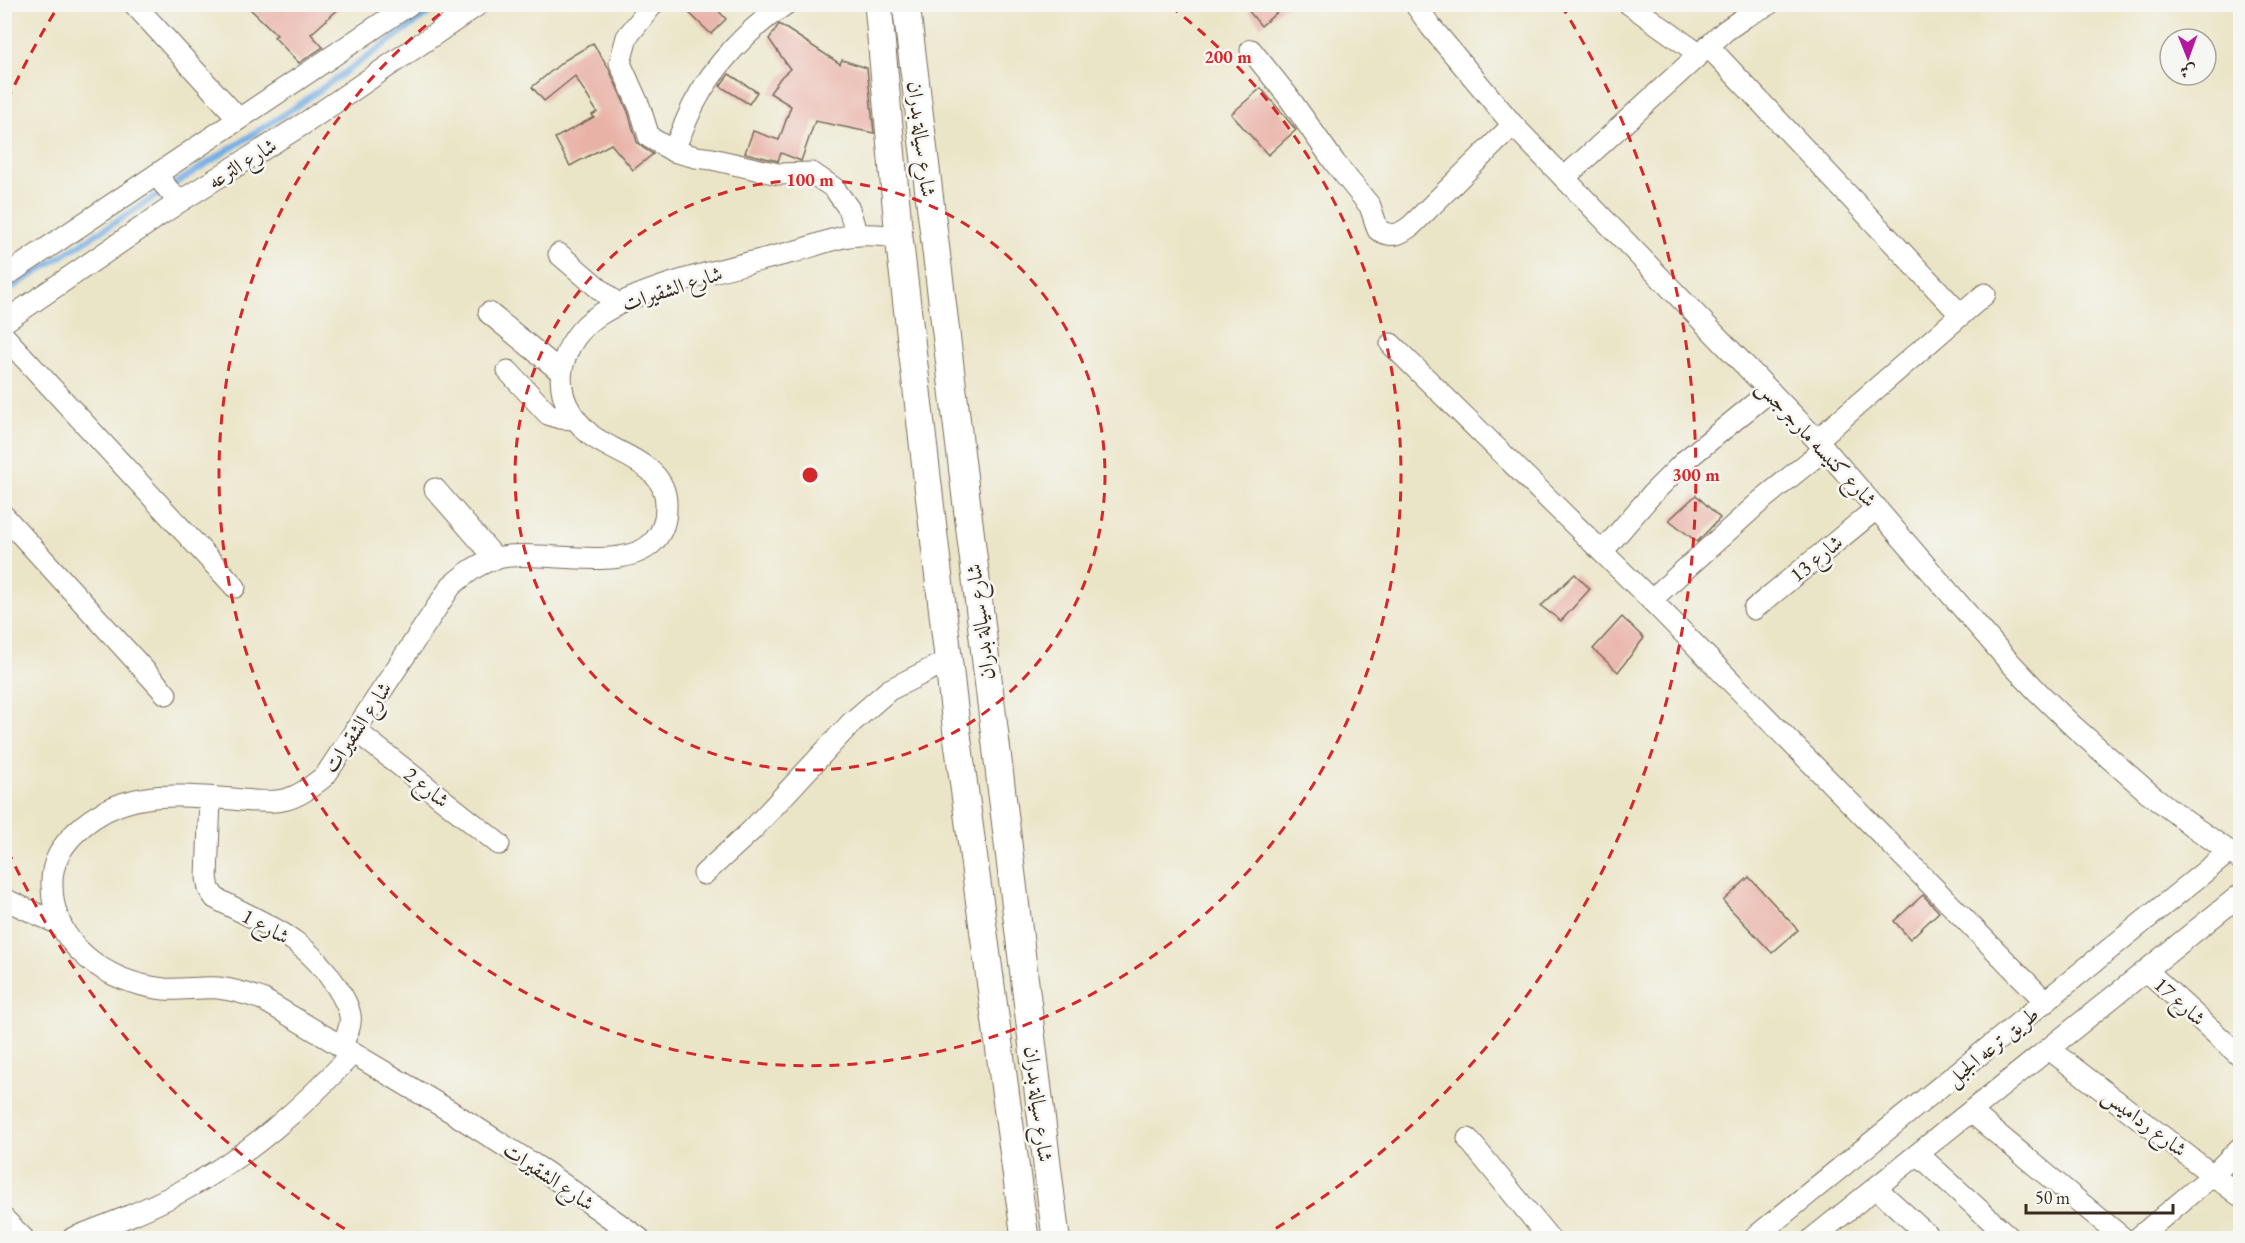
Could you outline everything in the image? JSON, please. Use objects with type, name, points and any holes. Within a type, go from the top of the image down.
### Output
[{"type":"main road","name":"شارع سيالة بدران","points":[[878,4],[900,237],[958,742],[1025,1239]]},
{"type":"main road","name":"شارع سيالة بدران","points":[[906,4],[1056,1239]]},
{"type":"main road","points":[[958,742],[993,727]]},
{"type":"street","points":[[134,4],[239,119]]},
{"type":"street","name":"شارع الترعه","points":[[4,322],[168,189],[239,119],[410,4]]},
{"type":"street","name":"شارع الترعه","points":[[4,277],[168,189],[308,121],[479,4]]},
{"type":"street","points":[[653,4],[627,37],[620,63],[640,108],[649,137],[673,151],[778,174],[812,173],[834,188],[849,209],[857,234]]},
{"type":"street","points":[[673,151],[695,102],[717,69],[744,38],[786,4]]},
{"type":"street","name":"شارع كنيسه مارجرجس","points":[[1415,4],[1431,27],[1513,124],[1821,444],[2004,656],[2059,713],[2149,793],[2235,856]]},
{"type":"street","points":[[1629,4],[1703,50],[1961,315]]},
{"type":"street","points":[[1564,178],[1703,50],[1744,17],[1766,5]]},
{"type":"street","points":[[1251,50],[1370,206],[1378,230],[1390,236],[1400,234],[1412,225],[1513,124]]},
{"type":"street","name":"شارع الشقيرات","points":[[639,1239],[535,1165],[450,1111],[262,999],[217,988],[165,989],[136,984],[109,973],[85,957],[60,925],[54,906],[53,866],[68,841],[89,820],[114,805],[143,797],[283,800],[306,791],[325,776],[451,586],[471,569],[496,559],[518,555],[616,559],[638,554],[655,540],[666,521],[667,498],[658,477],[641,463],[592,436],[574,419],[563,397],[561,372],[568,350],[580,330],[598,316],[618,304],[665,286],[857,234],[900,237]]},
{"type":"street","points":[[558,254],[618,304]]},
{"type":"street","points":[[1651,600],[1985,294]]},
{"type":"street","points":[[489,313],[561,372]]},
{"type":"street","points":[[4,336],[235,587]]},
{"type":"street","points":[[1392,344],[1651,600],[2046,1002]]},
{"type":"street","points":[[508,371],[548,414],[574,419]]},
{"type":"street","points":[[1602,552],[1652,494],[1687,459],[1770,391]]},
{"type":"street","points":[[435,489],[496,559]]},
{"type":"street","name":"شارع 13","points":[[1754,609],[1877,508]]},
{"type":"street","points":[[4,516],[166,694]]},
{"type":"street","points":[[704,874],[752,830],[859,716],[889,690],[949,660]]},
{"type":"street","name":"شارع 2","points":[[355,730],[499,844]]},
{"type":"street","name":"شارع 1","points":[[210,798],[207,877],[209,888],[215,898],[287,934],[324,968],[349,1006],[351,1020],[346,1050]]},
{"type":"street","name":"طريق ترعه الجبل","points":[[1754,1239],[2046,1002],[2235,856]]},
{"type":"street","name":"طريق ترعه الجبل","points":[[1811,1239],[2241,895]]},
{"type":"street","points":[[4,899],[60,925]]},
{"type":"street","name":"شارع 17","points":[[2147,970],[2241,1056]]},
{"type":"street","name":"شارع رداميس","points":[[2049,1049],[2241,1196]]},
{"type":"street","points":[[73,1239],[182,1191],[229,1163],[274,1131],[298,1109],[346,1050]]},
{"type":"street","points":[[1971,1112],[2123,1239]]},
{"type":"street","points":[[1468,1139],[1549,1239]]},
{"type":"street","points":[[2138,1239],[2241,1148]]},
{"type":"street","points":[[1918,1154],[2010,1239]]},
{"type":"street","points":[[1876,1188],[1931,1239]]},
{"type":"street","points":[[1786,1213],[1811,1239]]},
{"type":"street","points":[[4,1219],[23,1239]]},
{"type":"building","points":[[245,4],[344,4],[311,34],[323,47],[299,63],[274,37],[277,35]]},
{"type":"building","points":[[680,4],[712,4],[726,19],[711,34]]},
{"type":"building","points":[[1243,4],[1287,4],[1261,26]]},
{"type":"building","points":[[779,24],[840,64],[842,60],[867,68],[874,133],[815,121],[801,161],[781,153],[778,161],[745,153],[753,131],[779,140],[791,106],[770,93],[790,69],[769,39]]},
{"type":"building","points":[[593,43],[608,67],[628,112],[637,142],[653,154],[633,170],[611,144],[570,166],[555,138],[594,117],[592,115],[597,112],[575,76],[544,101],[532,87],[565,60]]},
{"type":"building","points":[[729,74],[757,92],[749,104],[720,86]]},
{"type":"building","points":[[1261,88],[1296,130],[1268,155],[1231,114]]},
{"type":"building","points":[[1696,495],[1720,518],[1697,542],[1669,520]]},
{"type":"building","points":[[1575,574],[1590,589],[1561,621],[1541,606]]},
{"type":"building","points":[[1622,617],[1644,638],[1618,672],[1593,649]]},
{"type":"building","points":[[1749,877],[1798,930],[1772,953],[1723,901]]},
{"type":"building","points":[[1923,895],[1939,912],[1910,939],[1894,921]]},
{"type":"waterway","points":[[4,293],[294,108],[442,4]]}]
